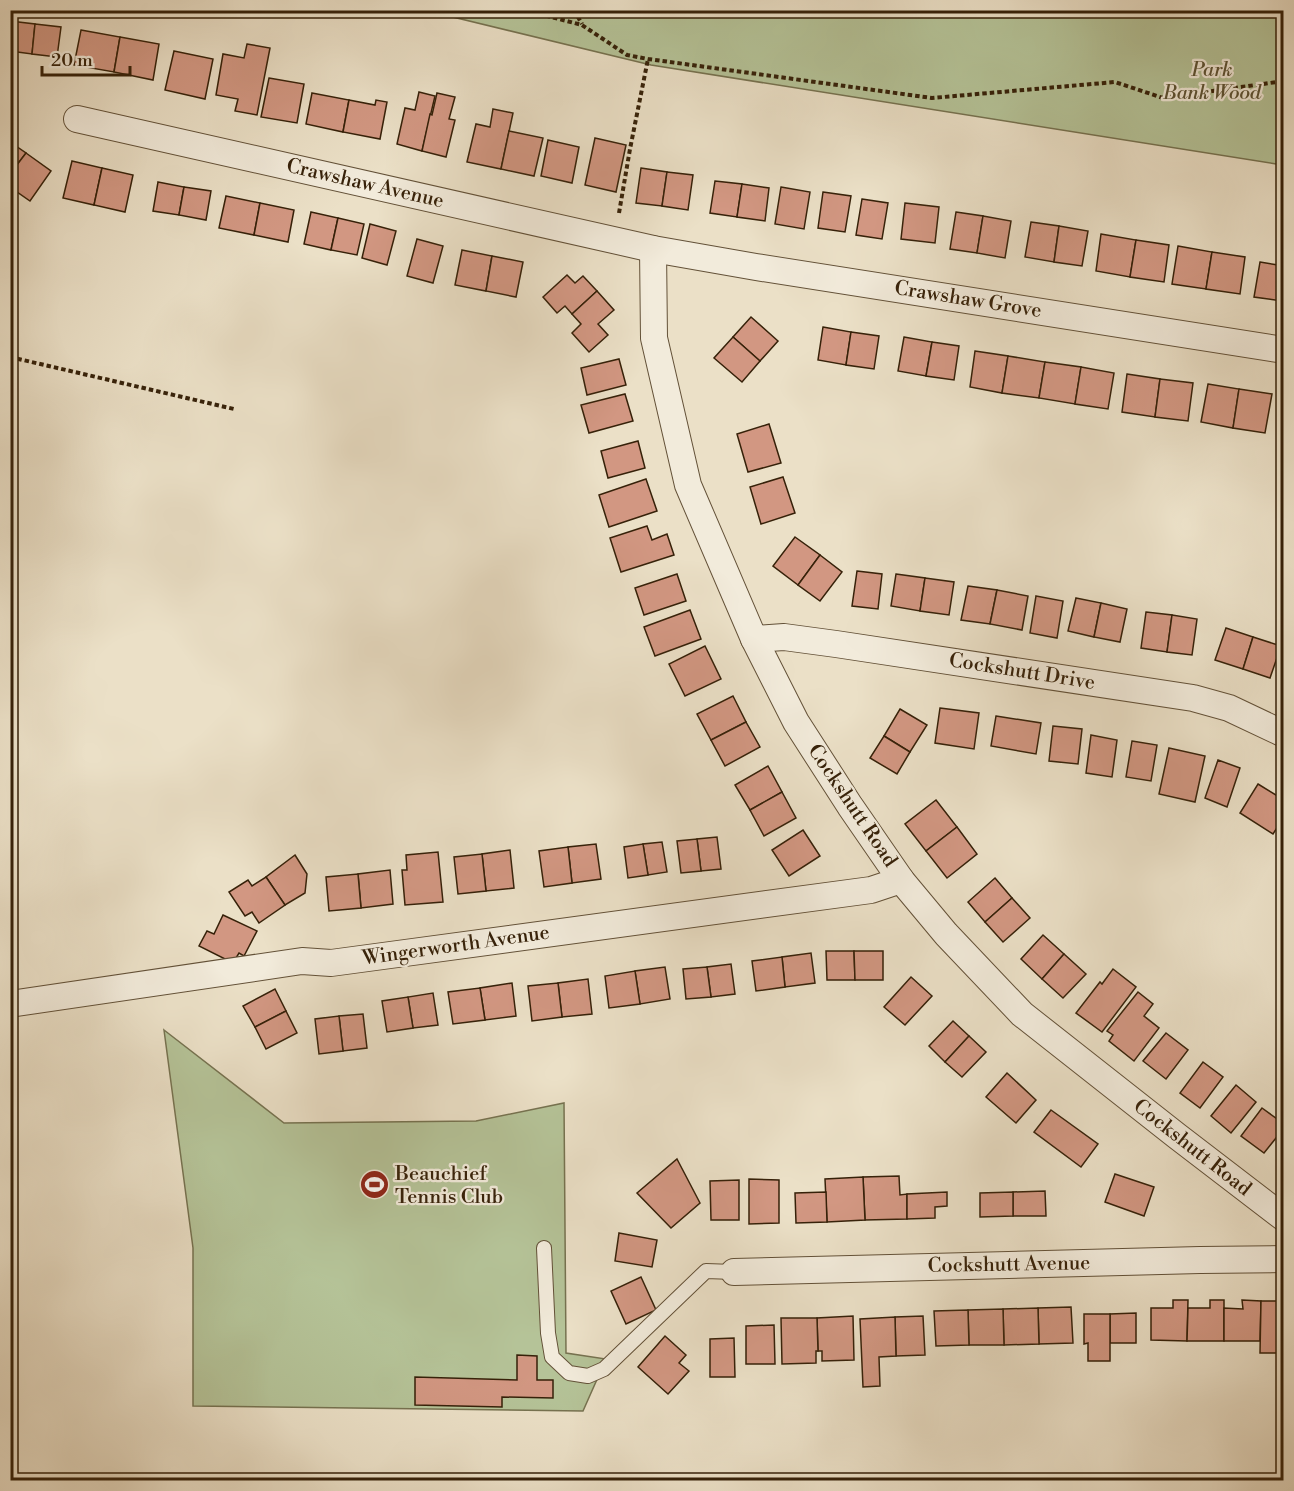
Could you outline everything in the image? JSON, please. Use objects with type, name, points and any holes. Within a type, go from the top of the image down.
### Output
[{"type":"street","name":"Crawshaw Avenue","points":[[77,119],[653,249]]},
{"type":"street","name":"Crawshaw Grove","points":[[653,249],[1284,350]]},
{"type":"street","name":"Cockshutt Road","points":[[653,249],[654,338],[688,485],[754,639],[796,722],[850,806],[901,880],[946,934],[1022,1014],[1284,1218]]},
{"type":"street","name":"Cockshutt Drive","points":[[754,639],[784,637],[1193,698],[1229,708],[1284,734]]},
{"type":"street","name":"Wingerworth Avenue","points":[[10,1004],[302,961],[331,963],[871,890],[901,880]]},
{"type":"street","name":"Cockshutt Avenue","points":[[734,1272],[1284,1259]]},
{"type":"lane","points":[[544,1248],[548,1333],[552,1357],[569,1372],[588,1376],[604,1369],[706,1271],[734,1272]]},
{"type":"path","points":[[524,10],[582,25],[627,55],[932,98],[1115,82],[1163,98],[1284,81]]},
{"type":"path","points":[[574,10],[582,25]]},
{"type":"path","points":[[614,240],[648,59]]},
{"type":"path","points":[[10,357],[234,409]]},
{"type":"green space","name":"Park Bank Wood","points":[[428,11],[1283,11],[1283,165],[651,65]]},
{"type":"green space","name":"Beauchief Tennis Club","points":[[164,1030],[284,1123],[476,1121],[564,1103],[566,1353],[606,1359],[583,1411],[193,1406],[193,1248]]},
{"type":"building","points":[[10,21],[35,24],[32,54],[10,51]]},
{"type":"building","points":[[35,24],[61,27],[57,57],[32,54]]},
{"type":"building","points":[[81,30],[120,37],[114,72],[74,65]]},
{"type":"building","points":[[120,37],[159,44],[153,80],[114,72]]},
{"type":"building","points":[[247,44],[270,48],[257,115],[235,111],[238,99],[216,95],[223,54],[244,58]]},
{"type":"building","points":[[174,51],[213,59],[205,99],[165,90]]},
{"type":"building","points":[[269,78],[304,84],[297,123],[261,117]]},
{"type":"building","points":[[419,92],[435,96],[422,151],[397,144],[405,108],[415,110]]},
{"type":"building","points":[[312,93],[349,100],[343,132],[306,124]]},
{"type":"building","points":[[437,93],[455,97],[449,119],[455,120],[446,157],[422,151]]},
{"type":"building","points":[[349,100],[375,105],[376,100],[387,102],[380,139],[343,132]]},
{"type":"building","points":[[493,109],[513,113],[501,169],[467,162],[476,124],[490,127]]},
{"type":"building","points":[[509,131],[543,138],[534,176],[501,169]]},
{"type":"building","points":[[595,138],[626,145],[616,192],[585,185]]},
{"type":"building","points":[[548,140],[579,147],[572,183],[541,176]]},
{"type":"building","points":[[10,142],[26,153],[10,174]]},
{"type":"building","points":[[26,153],[51,171],[30,201],[10,187],[10,174]]},
{"type":"building","points":[[72,161],[102,168],[94,205],[63,198]]},
{"type":"building","points":[[102,168],[133,175],[125,212],[94,205]]},
{"type":"building","points":[[641,168],[667,172],[662,206],[636,203]]},
{"type":"building","points":[[667,172],[693,175],[688,210],[662,206]]},
{"type":"building","points":[[715,181],[742,184],[737,217],[710,213]]},
{"type":"building","points":[[158,182],[184,187],[179,215],[153,211]]},
{"type":"building","points":[[742,184],[769,188],[765,221],[737,217]]},
{"type":"building","points":[[184,187],[211,191],[206,220],[179,215]]},
{"type":"building","points":[[781,187],[810,192],[804,229],[775,224]]},
{"type":"building","points":[[823,192],[851,196],[845,232],[818,228]]},
{"type":"building","points":[[226,196],[260,203],[254,235],[219,228]]},
{"type":"building","points":[[862,199],[888,203],[882,239],[856,235]]},
{"type":"building","points":[[260,203],[294,210],[288,242],[254,235]]},
{"type":"building","points":[[905,203],[939,207],[935,243],[901,239]]},
{"type":"building","points":[[311,212],[338,218],[331,250],[304,244]]},
{"type":"building","points":[[956,212],[983,216],[977,253],[950,249]]},
{"type":"building","points":[[983,216],[1011,221],[1005,258],[977,253]]},
{"type":"building","points":[[338,218],[364,224],[357,255],[331,250]]},
{"type":"building","points":[[1031,222],[1059,226],[1054,262],[1025,257]]},
{"type":"building","points":[[370,224],[396,231],[387,265],[362,258]]},
{"type":"building","points":[[1059,226],[1088,231],[1082,266],[1054,262]]},
{"type":"building","points":[[1101,234],[1136,240],[1130,277],[1096,271]]},
{"type":"building","points":[[417,239],[443,246],[433,283],[407,276]]},
{"type":"building","points":[[1136,240],[1169,245],[1164,282],[1130,277]]},
{"type":"building","points":[[1178,246],[1212,252],[1206,289],[1172,284]]},
{"type":"building","points":[[462,250],[492,256],[486,291],[455,285]]},
{"type":"building","points":[[1212,252],[1245,257],[1240,294],[1206,289]]},
{"type":"building","points":[[492,256],[523,262],[516,297],[486,291]]},
{"type":"building","points":[[1260,262],[1284,266],[1282,301],[1254,297]]},
{"type":"building","points":[[567,275],[575,283],[583,276],[597,291],[572,314],[565,306],[557,313],[543,297]]},
{"type":"building","points":[[597,291],[614,310],[598,324],[608,335],[589,352],[572,333],[581,324],[572,314]]},
{"type":"building","points":[[751,317],[778,341],[760,361],[733,337]]},
{"type":"building","points":[[823,327],[851,332],[846,365],[818,360]]},
{"type":"building","points":[[851,332],[879,336],[874,369],[846,365]]},
{"type":"building","points":[[733,337],[760,361],[742,382],[714,358]]},
{"type":"building","points":[[904,337],[932,342],[926,376],[898,371]]},
{"type":"building","points":[[932,342],[959,346],[954,380],[926,376]]},
{"type":"building","points":[[975,351],[1008,356],[1002,393],[970,387]]},
{"type":"building","points":[[1008,356],[1045,362],[1039,398],[1002,393]]},
{"type":"building","points":[[619,359],[626,385],[587,395],[581,368]]},
{"type":"building","points":[[1045,362],[1081,367],[1075,404],[1039,398]]},
{"type":"building","points":[[1081,367],[1114,373],[1108,409],[1075,404]]},
{"type":"building","points":[[1127,374],[1160,379],[1155,417],[1122,412]]},
{"type":"building","points":[[1160,379],[1193,383],[1188,421],[1155,417]]},
{"type":"building","points":[[1208,384],[1239,389],[1233,428],[1201,422]]},
{"type":"building","points":[[1239,389],[1272,394],[1265,433],[1233,428]]},
{"type":"building","points":[[625,394],[633,421],[589,433],[581,405]]},
{"type":"building","points":[[769,424],[781,463],[748,472],[737,434]]},
{"type":"building","points":[[638,441],[645,468],[608,478],[601,451]]},
{"type":"building","points":[[783,477],[795,513],[761,524],[750,487]]},
{"type":"building","points":[[646,479],[657,511],[609,527],[599,495]]},
{"type":"building","points":[[647,526],[652,540],[667,534],[674,555],[621,572],[610,538]]},
{"type":"building","points":[[795,537],[820,555],[798,585],[773,566]]},
{"type":"building","points":[[820,555],[842,572],[820,601],[798,585]]},
{"type":"building","points":[[857,571],[882,574],[878,609],[852,606]]},
{"type":"building","points":[[677,574],[686,601],[644,615],[635,588]]},
{"type":"building","points":[[896,574],[925,578],[920,611],[891,606]]},
{"type":"building","points":[[925,578],[954,582],[949,615],[920,611]]},
{"type":"building","points":[[968,586],[997,590],[990,624],[961,620]]},
{"type":"building","points":[[997,590],[1028,596],[1022,630],[990,624]]},
{"type":"building","points":[[1036,596],[1063,601],[1057,638],[1030,633]]},
{"type":"building","points":[[1076,598],[1101,603],[1094,637],[1068,631]]},
{"type":"building","points":[[1101,603],[1127,609],[1120,642],[1094,637]]},
{"type":"building","points":[[690,610],[701,639],[655,656],[644,627]]},
{"type":"building","points":[[1146,612],[1172,615],[1167,652],[1141,648]]},
{"type":"building","points":[[1172,615],[1197,619],[1192,655],[1167,652]]},
{"type":"building","points":[[1226,628],[1253,637],[1243,669],[1215,660]]},
{"type":"building","points":[[1253,637],[1281,646],[1270,678],[1243,669]]},
{"type":"building","points":[[705,646],[721,679],[685,696],[669,664]]},
{"type":"building","points":[[733,696],[746,722],[711,740],[697,714]]},
{"type":"building","points":[[940,708],[979,713],[974,749],[935,743]]},
{"type":"building","points":[[900,709],[927,725],[910,752],[884,736]]},
{"type":"building","points":[[996,716],[1041,723],[1036,754],[991,746]]},
{"type":"building","points":[[746,722],[760,747],[725,766],[711,740]]},
{"type":"building","points":[[1053,726],[1082,729],[1078,764],[1049,761]]},
{"type":"building","points":[[1091,735],[1117,740],[1112,777],[1086,773]]},
{"type":"building","points":[[884,736],[910,752],[897,774],[870,758]]},
{"type":"building","points":[[1132,741],[1157,745],[1151,781],[1126,777]]},
{"type":"building","points":[[1169,748],[1205,756],[1195,802],[1159,794]]},
{"type":"building","points":[[1218,760],[1240,768],[1227,807],[1205,798]]},
{"type":"building","points":[[768,766],[782,792],[750,810],[735,785]]},
{"type":"building","points":[[1258,784],[1284,800],[1284,817],[1273,834],[1240,813]]},
{"type":"building","points":[[782,792],[796,818],[764,836],[750,810]]},
{"type":"building","points":[[936,800],[957,827],[926,851],[905,824]]},
{"type":"building","points":[[957,827],[977,854],[947,878],[926,851]]},
{"type":"building","points":[[803,830],[820,856],[789,876],[772,850]]},
{"type":"building","points":[[717,837],[721,869],[701,871],[697,839]]},
{"type":"building","points":[[697,839],[701,871],[681,873],[677,841]]},
{"type":"building","points":[[662,842],[667,872],[648,875],[643,844]]},
{"type":"building","points":[[596,844],[601,879],[572,883],[568,847]]},
{"type":"building","points":[[643,844],[648,875],[628,878],[624,847]]},
{"type":"building","points":[[568,847],[572,883],[544,887],[539,851]]},
{"type":"building","points":[[510,850],[514,888],[486,891],[482,854]]},
{"type":"building","points":[[438,852],[443,902],[405,905],[402,870],[407,870],[406,855]]},
{"type":"building","points":[[482,854],[486,891],[458,894],[454,857]]},
{"type":"building","points":[[295,855],[307,874],[305,893],[285,905],[266,877]]},
{"type":"building","points":[[390,870],[393,904],[361,908],[358,874]]},
{"type":"building","points":[[358,874],[361,908],[329,911],[326,877]]},
{"type":"building","points":[[266,877],[285,905],[259,923],[252,912],[245,916],[229,892],[248,880],[252,886]]},
{"type":"building","points":[[995,878],[1012,898],[985,922],[968,902]]},
{"type":"building","points":[[1012,898],[1030,918],[1003,942],[985,922]]},
{"type":"building","points":[[223,915],[257,931],[244,956],[239,953],[233,963],[199,946],[207,931],[214,934]]},
{"type":"building","points":[[1043,935],[1064,954],[1042,979],[1021,959]]},
{"type":"building","points":[[826,951],[854,951],[855,980],[827,980]]},
{"type":"building","points":[[854,951],[883,951],[883,980],[855,980]]},
{"type":"building","points":[[811,953],[815,983],[785,987],[782,957]]},
{"type":"building","points":[[1064,954],[1086,974],[1063,998],[1042,979]]},
{"type":"building","points":[[782,957],[785,987],[756,991],[752,961]]},
{"type":"building","points":[[731,964],[735,994],[711,997],[707,967]]},
{"type":"building","points":[[665,967],[670,999],[640,1004],[635,971]]},
{"type":"building","points":[[707,967],[711,997],[686,999],[683,969]]},
{"type":"building","points":[[1113,969],[1136,987],[1102,1032],[1076,1013]]},
{"type":"building","points":[[635,971],[640,1004],[609,1008],[605,976]]},
{"type":"building","points":[[911,977],[932,996],[905,1025],[884,1007]]},
{"type":"building","points":[[588,979],[592,1014],[562,1017],[558,983]]},
{"type":"building","points":[[512,983],[516,1016],[485,1020],[480,988]]},
{"type":"building","points":[[558,983],[562,1017],[532,1021],[528,986]]},
{"type":"building","points":[[480,988],[485,1020],[453,1024],[448,992]]},
{"type":"building","points":[[275,989],[286,1011],[255,1027],[243,1006]]},
{"type":"building","points":[[1138,992],[1153,1004],[1144,1016],[1159,1028],[1134,1061],[1109,1041],[1113,1035],[1107,1031]]},
{"type":"building","points":[[433,993],[438,1025],[413,1028],[408,997]]},
{"type":"building","points":[[408,997],[413,1028],[387,1032],[382,1001]]},
{"type":"building","points":[[286,1011],[297,1033],[266,1049],[255,1027]]},
{"type":"building","points":[[363,1014],[367,1048],[343,1051],[339,1016]]},
{"type":"building","points":[[339,1016],[343,1051],[319,1054],[315,1019]]},
{"type":"building","points":[[953,1021],[969,1036],[945,1062],[929,1046]]},
{"type":"building","points":[[1166,1033],[1188,1050],[1166,1079],[1143,1061]]},
{"type":"building","points":[[969,1036],[986,1052],[962,1077],[945,1062]]},
{"type":"building","points":[[1203,1062],[1223,1077],[1200,1108],[1180,1093]]},
{"type":"building","points":[[1007,1073],[1036,1100],[1016,1123],[986,1097]]},
{"type":"building","points":[[1236,1085],[1256,1102],[1231,1133],[1211,1116]]},
{"type":"building","points":[[1262,1108],[1284,1124],[1284,1128],[1264,1153],[1241,1136]]},
{"type":"building","points":[[1051,1110],[1098,1144],[1081,1167],[1034,1132]]},
{"type":"building","points":[[677,1159],[700,1203],[671,1228],[637,1193]]},
{"type":"building","points":[[1115,1174],[1154,1187],[1144,1216],[1105,1202]]},
{"type":"building","points":[[899,1176],[900,1195],[907,1194],[907,1219],[865,1220],[863,1177]]},
{"type":"building","points":[[863,1177],[865,1220],[827,1222],[825,1179]]},
{"type":"building","points":[[749,1179],[779,1180],[779,1223],[749,1224]]},
{"type":"building","points":[[739,1180],[739,1220],[711,1220],[710,1181]]},
{"type":"building","points":[[1045,1191],[1046,1216],[1013,1216],[1013,1192]]},
{"type":"building","points":[[826,1192],[827,1222],[796,1223],[795,1193]]},
{"type":"building","points":[[947,1192],[947,1206],[935,1207],[935,1218],[907,1219],[907,1194]]},
{"type":"building","points":[[1013,1192],[1013,1216],[980,1217],[980,1193]]},
{"type":"building","points":[[619,1233],[657,1240],[652,1267],[615,1261]]},
{"type":"building","points":[[641,1277],[656,1310],[626,1324],[611,1291]]},
{"type":"building","points":[[1173,1300],[1188,1300],[1187,1341],[1151,1340],[1151,1308],[1173,1308]]},
{"type":"building","points":[[1210,1300],[1224,1300],[1224,1341],[1187,1341],[1188,1308],[1210,1308]]},
{"type":"building","points":[[1242,1300],[1261,1301],[1260,1341],[1224,1341],[1224,1308],[1243,1309]]},
{"type":"building","points":[[1261,1301],[1284,1301],[1284,1353],[1260,1353]]},
{"type":"building","points":[[1071,1307],[1073,1343],[1039,1344],[1038,1308]]},
{"type":"building","points":[[1038,1308],[1039,1344],[1004,1345],[1003,1309]]},
{"type":"building","points":[[1003,1309],[1004,1345],[969,1345],[968,1310]]},
{"type":"building","points":[[968,1310],[969,1345],[936,1346],[934,1311]]},
{"type":"building","points":[[1136,1313],[1136,1343],[1110,1343],[1110,1314]]},
{"type":"building","points":[[1084,1314],[1110,1314],[1110,1361],[1088,1361],[1088,1343],[1084,1344]]},
{"type":"building","points":[[853,1316],[854,1360],[822,1361],[822,1351],[818,1351],[817,1318]]},
{"type":"building","points":[[923,1316],[925,1355],[896,1356],[895,1317]]},
{"type":"building","points":[[895,1317],[896,1356],[879,1357],[880,1386],[863,1387],[860,1319]]},
{"type":"building","points":[[781,1318],[817,1318],[816,1363],[782,1364]]},
{"type":"building","points":[[774,1325],[775,1364],[746,1364],[746,1326]]},
{"type":"building","points":[[665,1336],[686,1355],[679,1363],[689,1371],[668,1394],[638,1367]]},
{"type":"building","points":[[734,1338],[735,1377],[710,1377],[710,1339]]},
{"type":"building","points":[[517,1355],[537,1356],[537,1380],[553,1380],[553,1398],[502,1397],[502,1407],[415,1405],[415,1377],[517,1380]]},
{"type":"place","name":"Beauchief Tennis Club","points":[[374,1185]]}]
